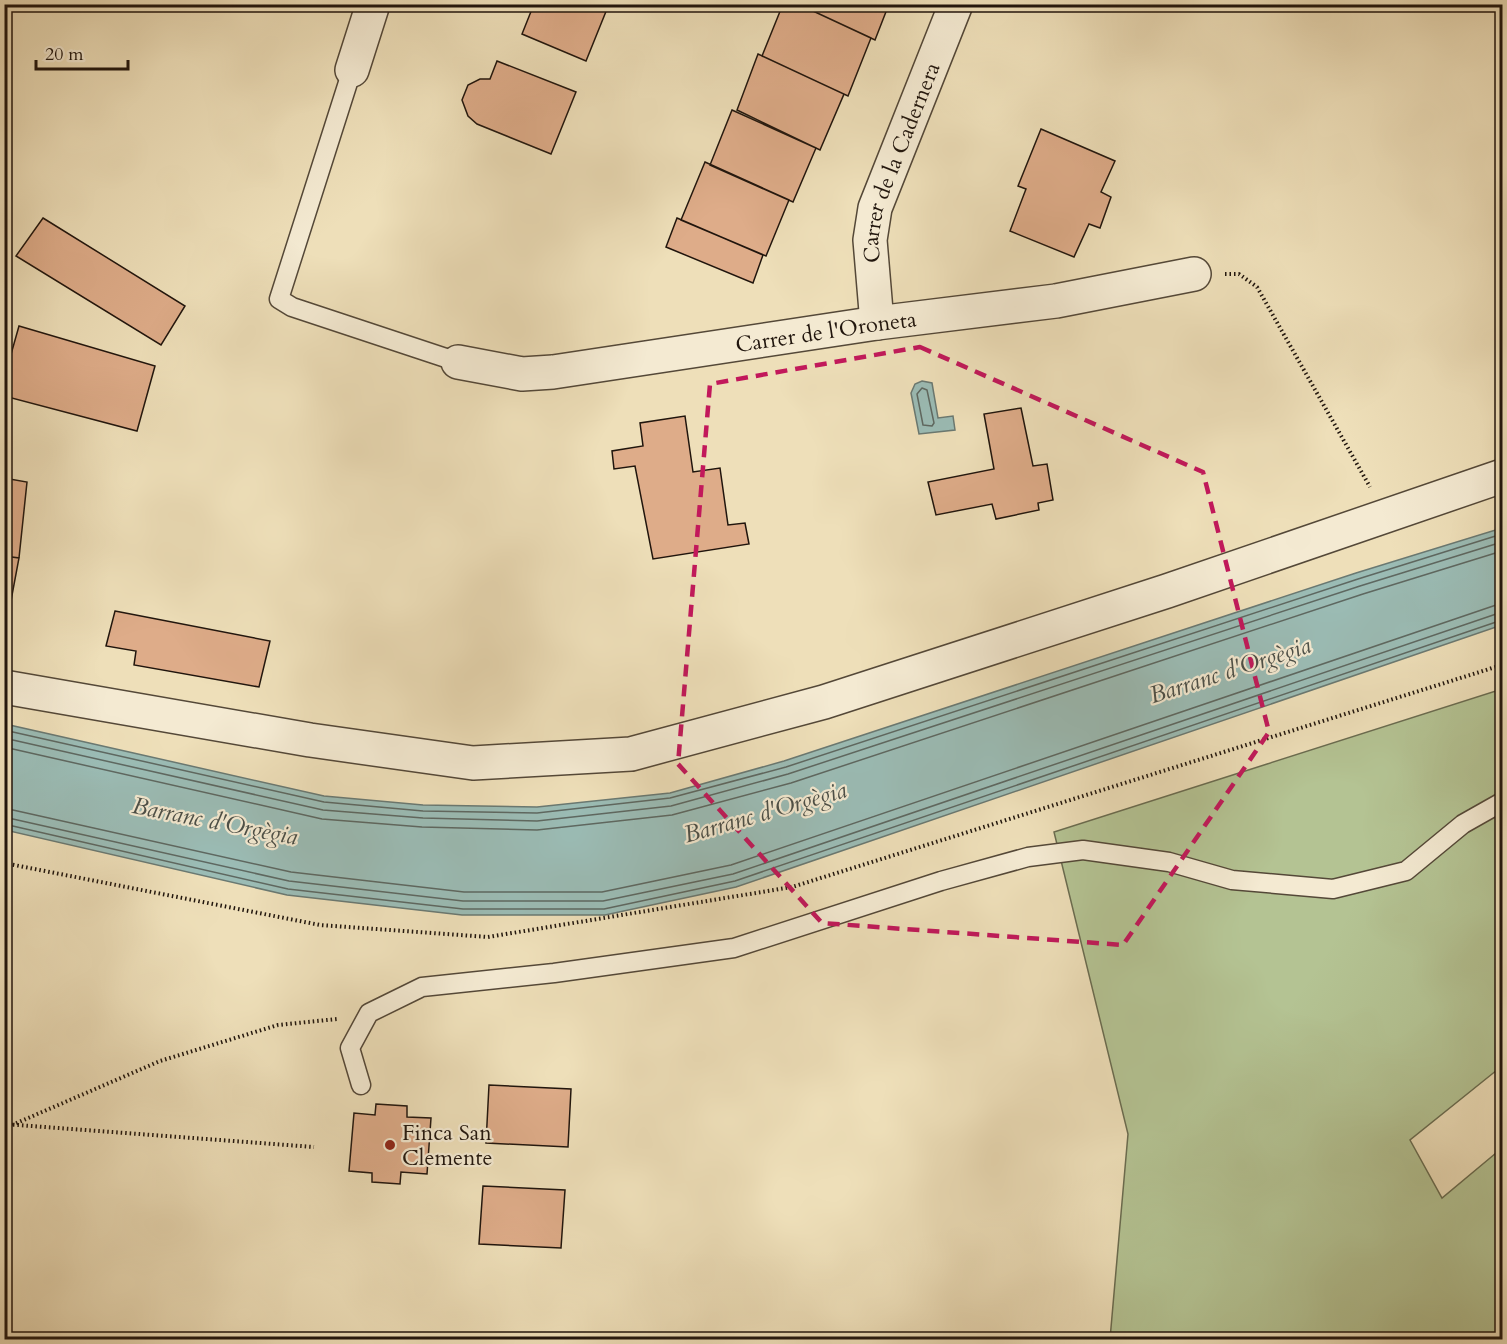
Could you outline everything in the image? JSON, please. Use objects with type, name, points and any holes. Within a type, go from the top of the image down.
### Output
[{"type":"street","points":[[352,70],[374,4]]},
{"type":"street","name":"Carrer de la Cadernera","points":[[877,324],[870,240],[875,208],[956,4]]},
{"type":"street","name":"Carrer de l'Oroneta","points":[[458,362],[522,374],[553,372],[877,324],[1056,301],[1194,274]]},
{"type":"street","points":[[4,687],[310,740],[473,763],[632,754],[824,702],[1167,591],[1385,514],[1503,476]]},
{"type":"lane","points":[[352,70],[279,299],[292,307],[458,362]]},
{"type":"lane","points":[[361,1085],[350,1048],[369,1013],[422,987],[554,973],[734,948],[963,875],[1028,857],[1083,850],[1169,862],[1232,880],[1333,889],[1406,872],[1463,824],[1503,802]]},
{"type":"path","points":[[1194,274],[1239,274],[1257,287],[1385,514]]},
{"type":"path","points":[[4,863],[320,925],[488,937],[792,887],[1503,665]]},
{"type":"path","points":[[12,1125],[160,1061],[278,1024],[340,1019]]},
{"type":"path","points":[[4,1124],[314,1146]]},
{"type":"highlighted area","points":[[920,347],[1203,472],[1269,732],[1123,945],[822,923],[678,764],[710,384]]},
{"type":"green space","points":[[1502,689],[1502,1066],[1410,1140],[1442,1198],[1502,1148],[1502,1339],[1110,1339],[1128,1134],[1054,832]]},
{"type":"water","points":[[922,381],[932,383],[938,418],[953,416],[955,430],[919,434],[911,393],[915,384]]},
{"type":"water","name":"Barranc d'Orgègia","points":[[1502,528],[1502,625],[736,887],[605,915],[462,915],[287,895],[5,830],[5,724],[324,796],[423,805],[537,807],[670,793],[784,761],[1356,573]]},
{"type":"building","points":[[534,4],[609,4],[586,61],[522,34]]},
{"type":"building","points":[[783,4],[798,4],[871,38],[848,96],[762,56]]},
{"type":"building","points":[[798,4],[889,4],[875,40]]},
{"type":"building","points":[[758,54],[844,94],[820,150],[737,110]]},
{"type":"building","points":[[497,61],[576,92],[551,154],[477,124],[468,116],[462,100],[468,85],[480,79],[490,79]]},
{"type":"building","points":[[732,110],[816,148],[793,202],[710,165]]},
{"type":"building","points":[[1041,129],[1115,161],[1101,192],[1111,197],[1100,228],[1089,224],[1074,257],[1010,231],[1026,189],[1018,186]]},
{"type":"building","points":[[705,162],[789,200],[766,256],[681,220]]},
{"type":"building","points":[[43,218],[185,306],[161,345],[16,256]]},
{"type":"building","points":[[677,218],[763,255],[753,283],[666,247]]},
{"type":"building","points":[[19,326],[155,366],[137,431],[4,396],[4,379]]},
{"type":"building","points":[[1021,408],[1033,466],[1047,464],[1053,500],[1038,503],[1039,510],[996,519],[992,504],[936,515],[928,482],[994,469],[984,414]]},
{"type":"building","points":[[685,416],[693,472],[720,468],[728,525],[745,523],[749,544],[653,559],[635,466],[614,469],[612,451],[643,446],[640,423]]},
{"type":"building","points":[[4,478],[27,482],[19,558],[4,556]]},
{"type":"building","points":[[4,556],[19,558],[7,622],[4,622]]},
{"type":"building","points":[[115,611],[270,641],[259,687],[134,665],[136,651],[106,646]]},
{"type":"building","points":[[489,1085],[571,1089],[568,1147],[486,1143]]},
{"type":"building","name":"Finca San Clemente","points":[[376,1104],[407,1106],[407,1117],[431,1118],[427,1174],[401,1172],[400,1184],[372,1182],[372,1173],[349,1171],[354,1113],[375,1115]]},
{"type":"building","points":[[483,1186],[565,1190],[561,1248],[479,1244]]},
{"type":"place","name":"Finca San Clemente","points":[[390,1145]]}]
